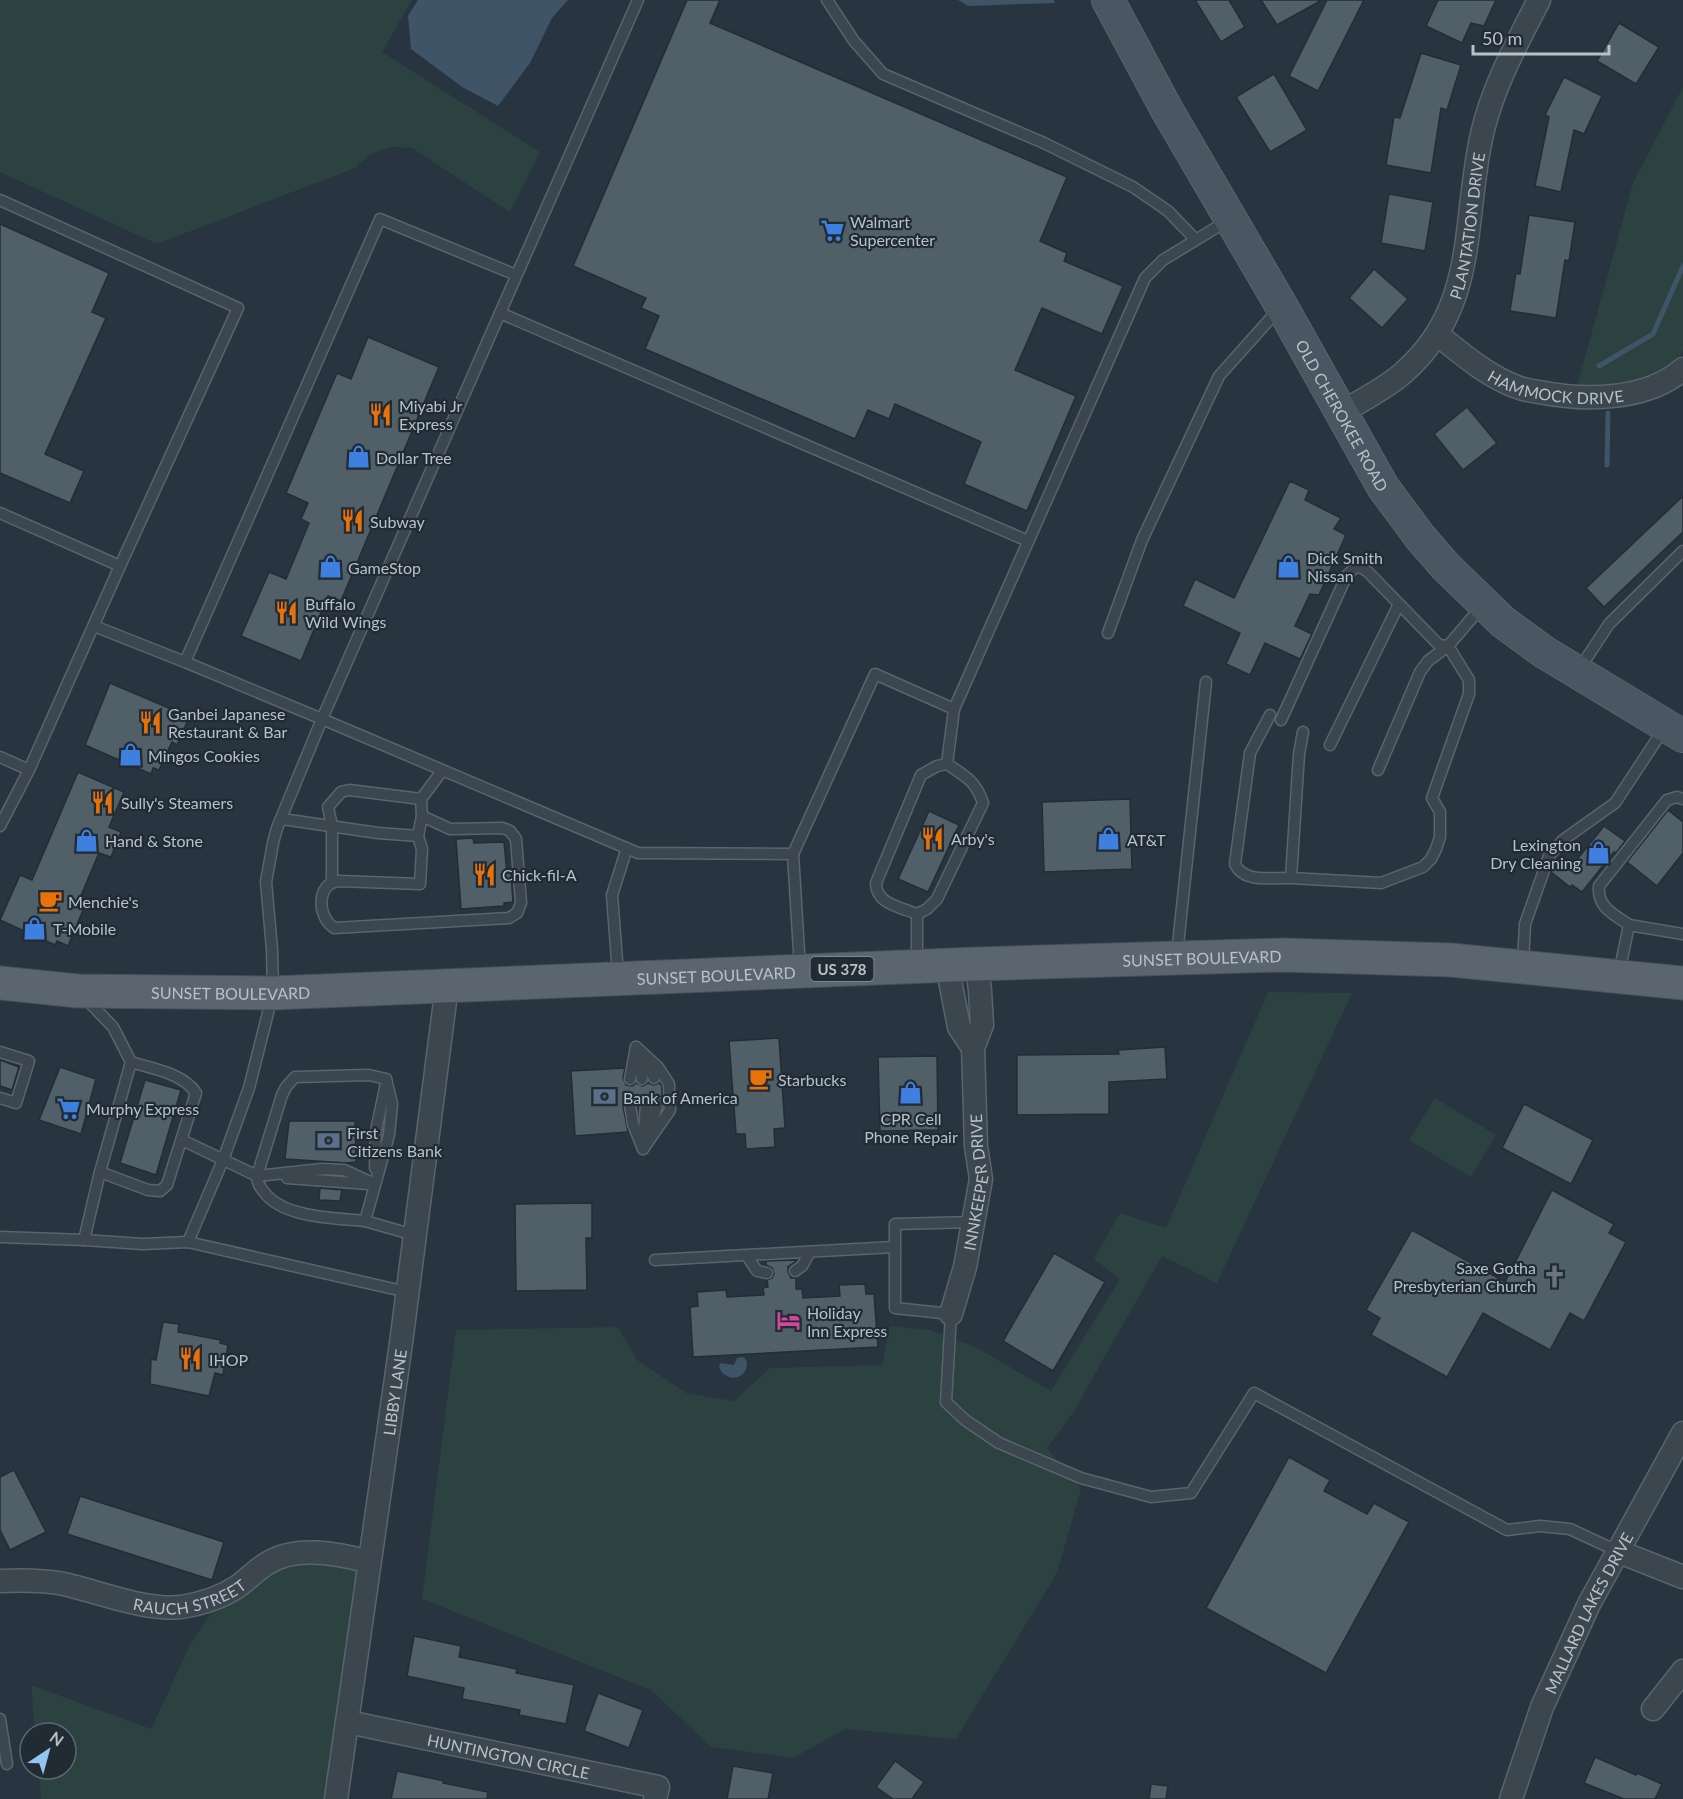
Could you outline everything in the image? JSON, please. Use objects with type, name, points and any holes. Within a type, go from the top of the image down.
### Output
[{"type":"main road","name":"SUNSET BOULEVARD","points":[[0,983],[78,991],[273,993],[947,965],[1284,955],[1451,960],[1683,983]]},
{"type":"street","name":"OLD CHEROKEE ROAD","points":[[1108,0],[1167,110],[1282,307],[1383,487],[1420,537],[1446,567],[1503,622],[1544,652],[1675,731]]},
{"type":"street","name":"PLANTATION DRIVE","points":[[1342,412],[1386,386],[1414,363],[1437,334],[1455,299],[1464,265],[1473,183],[1482,133],[1492,98],[1506,64],[1539,0]]},
{"type":"street","name":"HAMMOCK DRIVE","points":[[1437,334],[1480,368],[1518,388],[1559,396],[1598,398],[1639,392],[1674,377],[1683,369]]},
{"type":"street","name":"INNKEEPER DRIVE","points":[[947,965],[980,991],[982,1025],[973,1048],[975,1126],[981,1179],[965,1267],[951,1314]]},
{"type":"street","name":"LIBBY LANE","points":[[336,1799],[447,986]]},
{"type":"street","name":"MALLARD LAKES DRIVE","points":[[1511,1799],[1550,1689],[1588,1604],[1683,1433]]},
{"type":"street","points":[[1617,1551],[1683,1577]]},
{"type":"street","name":"RAUCH STREET","points":[[0,1581],[29,1580],[62,1584],[156,1606],[178,1607],[222,1596],[267,1563],[289,1555],[334,1554],[369,1562]]},
{"type":"street","points":[[1653,1709],[1683,1671]]},
{"type":"street","name":"HUNTINGTON CIRCLE","points":[[348,1722],[658,1787],[655,1799]]},
{"type":"lane","points":[[188,1242],[223,1160],[249,1088],[273,993],[266,882],[273,843],[322,719],[638,0]]},
{"type":"lane","points":[[827,0],[854,41],[883,74],[1044,143],[1133,187],[1168,211],[1195,239]]},
{"type":"lane","points":[[0,200],[238,308],[29,770],[4,810],[0,826]]},
{"type":"lane","points":[[186,662],[380,219],[516,274]]},
{"type":"lane","points":[[947,764],[954,709],[1145,278],[1163,260],[1230,219]]},
{"type":"lane","points":[[1108,633],[1142,540],[1219,376],[1282,307]]},
{"type":"lane","points":[[500,313],[1028,541]]},
{"type":"lane","points":[[0,513],[120,566]]},
{"type":"lane","points":[[1578,671],[1609,624],[1683,551]]},
{"type":"lane","points":[[1281,720],[1347,575],[1357,566],[1367,571],[1439,645],[1448,646]]},
{"type":"lane","points":[[1330,746],[1399,604]]},
{"type":"lane","points":[[1378,770],[1420,672],[1428,661],[1448,646],[1484,604]]},
{"type":"lane","points":[[94,626],[186,662],[638,853],[793,854]]},
{"type":"lane","points":[[1270,715],[1250,753],[1235,864],[1238,871],[1251,877],[1381,883],[1423,867],[1431,859],[1440,837],[1440,812],[1432,798],[1468,694],[1469,680],[1448,646]]},
{"type":"lane","points":[[800,971],[793,854],[874,674],[954,709]]},
{"type":"lane","points":[[1177,957],[1206,682]]},
{"type":"lane","points":[[1522,966],[1525,924],[1549,856],[1563,840],[1615,803],[1675,731]]},
{"type":"lane","points":[[1291,878],[1299,754],[1303,732]]},
{"type":"lane","points":[[0,757],[29,770]]},
{"type":"lane","points":[[916,914],[927,909],[938,899],[983,803],[972,781],[947,764],[937,766],[921,775],[876,883],[876,891],[883,900],[916,914],[947,965]]},
{"type":"lane","points":[[422,816],[450,829],[502,828],[510,831],[516,839],[517,849],[521,903],[517,913],[509,918],[334,928],[327,921],[322,897],[324,889],[332,882],[420,884],[422,849],[418,836],[422,816],[421,799],[442,771]]},
{"type":"lane","points":[[332,882],[332,826],[328,807],[341,792],[349,790],[421,799]]},
{"type":"lane","points":[[1683,800],[1677,797],[1666,800],[1599,886],[1598,894],[1600,901],[1607,909],[1629,925],[1683,934]]},
{"type":"lane","points":[[282,819],[378,833],[418,836]]},
{"type":"lane","points":[[618,979],[612,895],[627,848]]},
{"type":"lane","points":[[1618,976],[1629,925]]},
{"type":"lane","points":[[78,991],[113,1027],[131,1062],[100,1172],[84,1240]]},
{"type":"lane","points":[[640,1079],[636,1047],[658,1067],[669,1084],[670,1110],[643,1149]]},
{"type":"lane","points":[[0,1052],[29,1061],[16,1104],[0,1099]]},
{"type":"lane","points":[[100,1172],[148,1190],[160,1191],[167,1185],[196,1093],[192,1085],[183,1079],[131,1062]]},
{"type":"lane","points":[[364,1221],[389,1135],[392,1104],[386,1079],[369,1075],[295,1077],[282,1095],[257,1176],[257,1182],[270,1200],[282,1208],[326,1217],[364,1221],[414,1235]]},
{"type":"lane","points":[[643,1149],[643,1104],[643,1149]]},
{"type":"lane","points":[[182,1140],[257,1176],[375,1184]]},
{"type":"lane","points":[[973,1222],[895,1224],[895,1308],[951,1314],[946,1402],[965,1420],[999,1443],[1081,1478],[1151,1497],[1191,1492],[1254,1393],[1507,1530],[1539,1526],[1570,1529],[1617,1551]]},
{"type":"lane","points":[[0,1237],[143,1244],[188,1242],[407,1292]]},
{"type":"lane","points":[[655,1260],[894,1247]]},
{"type":"lane","points":[[795,1271],[802,1266],[810,1252]]},
{"type":"lane","points":[[747,1256],[757,1271],[767,1273]]},
{"type":"lane","points":[[0,1719],[7,1764]]},
{"type":"green space","points":[[0,0],[412,0],[382,52],[540,152],[510,212],[412,148],[390,147],[369,155],[355,168],[157,244],[0,172]]},
{"type":"green space","points":[[1683,87],[1683,349],[1674,377],[1574,397],[1633,183]]},
{"type":"green space","points":[[1268,992],[1352,993],[1217,1283],[1162,1256],[1074,1411],[1047,1448],[1081,1489],[1057,1573],[956,1739],[845,1729],[793,1758],[711,1747],[651,1690],[422,1599],[456,1330],[618,1327],[637,1360],[686,1393],[734,1401],[770,1368],[882,1365],[890,1326],[930,1330],[976,1347],[1051,1391],[1120,1279],[1094,1259],[1120,1213],[1166,1228]]},
{"type":"green space","points":[[1435,1098],[1496,1135],[1471,1177],[1409,1140]]},
{"type":"green space","points":[[369,1562],[336,1799],[41,1799],[40,1781],[78,1781],[78,1721],[34,1721],[31,1685],[151,1729],[190,1645],[222,1596],[267,1563]]},
{"type":"water","points":[[418,0],[568,0],[552,18],[530,63],[498,106],[462,87],[411,49],[408,16]]},
{"type":"water","points":[[958,0],[1054,0],[1055,3],[968,6]]},
{"type":"water","points":[[744,1357],[747,1365],[742,1375],[734,1378],[723,1374],[719,1366],[721,1363],[734,1365],[737,1358]]},
{"type":"building","points":[[687,0],[720,0],[710,23],[1067,177],[1040,241],[1067,253],[1064,261],[1123,286],[1102,334],[1042,308],[1015,370],[1076,396],[1027,511],[964,484],[981,442],[895,404],[889,419],[868,410],[855,439],[645,349],[659,316],[641,308],[646,298],[573,266]]},
{"type":"building","points":[[1195,0],[1229,0],[1245,27],[1221,42]]},
{"type":"building","points":[[1261,0],[1322,0],[1277,25]]},
{"type":"building","points":[[1327,0],[1364,0],[1318,91],[1289,76]]},
{"type":"building","points":[[1438,0],[1496,0],[1484,26],[1471,23],[1462,43],[1426,26]]},
{"type":"building","points":[[1619,23],[1659,47],[1636,84],[1597,61]]},
{"type":"building","points":[[1421,53],[1461,65],[1447,110],[1441,108],[1431,173],[1386,165],[1394,117],[1400,118]]},
{"type":"building","points":[[1274,74],[1307,130],[1270,152],[1236,97]]},
{"type":"building","points":[[1564,77],[1602,96],[1584,134],[1574,130],[1561,192],[1535,186],[1549,117],[1545,115]]},
{"type":"building","points":[[1389,194],[1433,202],[1425,251],[1381,243]]},
{"type":"building","points":[[1529,215],[1575,222],[1569,261],[1565,260],[1556,318],[1510,311],[1516,273],[1520,274]]},
{"type":"building","points":[[0,224],[109,273],[92,312],[106,318],[45,454],[84,471],[70,503],[0,473]]},
{"type":"building","points":[[1374,269],[1408,299],[1382,328],[1349,298]]},
{"type":"building","points":[[368,337],[439,367],[341,601],[328,596],[301,661],[241,636],[269,572],[286,579],[309,523],[301,519],[308,503],[286,493],[337,373],[351,379]]},
{"type":"building","points":[[1467,407],[1497,443],[1463,470],[1434,434]]},
{"type":"building","points":[[1290,481],[1309,490],[1305,500],[1341,518],[1334,529],[1346,535],[1319,595],[1310,594],[1295,626],[1312,634],[1300,659],[1265,643],[1250,675],[1226,664],[1240,633],[1183,606],[1195,579],[1234,598]]},
{"type":"building","points":[[1683,496],[1683,532],[1604,607],[1586,588]]},
{"type":"building","points":[[110,683],[183,714],[181,720],[187,722],[177,745],[172,742],[159,770],[153,768],[151,774],[85,745]]},
{"type":"building","points":[[78,772],[124,792],[109,827],[121,832],[111,857],[99,853],[77,905],[84,908],[68,946],[57,941],[55,945],[0,920],[20,875],[32,880]]},
{"type":"building","points":[[1130,799],[1132,869],[1044,872],[1042,802]]},
{"type":"building","points":[[1668,810],[1683,822],[1683,853],[1657,886],[1627,862]]},
{"type":"building","points":[[929,811],[959,825],[928,892],[898,879]]},
{"type":"building","points":[[1604,826],[1625,841],[1582,892],[1572,885],[1570,887],[1551,872],[1558,858],[1571,867]]},
{"type":"building","name":"Chick-fil-A","points":[[473,838],[474,843],[504,842],[507,873],[511,874],[513,902],[504,903],[504,906],[461,909],[456,839]]},
{"type":"building","points":[[779,1038],[785,1128],[774,1129],[775,1147],[746,1149],[745,1134],[736,1134],[729,1041]]},
{"type":"building","points":[[1165,1047],[1167,1079],[1109,1082],[1109,1114],[1017,1115],[1017,1055],[1119,1054],[1118,1050]]},
{"type":"building","points":[[937,1056],[938,1130],[880,1131],[878,1057]]},
{"type":"building","points":[[0,1060],[19,1067],[12,1090],[0,1086]]},
{"type":"building","points":[[60,1067],[96,1079],[81,1134],[39,1120]]},
{"type":"building","points":[[625,1068],[623,1078],[626,1085],[632,1086],[636,1083],[643,1086],[648,1083],[654,1085],[659,1083],[662,1086],[662,1097],[656,1096],[652,1099],[643,1097],[638,1105],[632,1098],[625,1100],[623,1106],[628,1132],[575,1136],[571,1071]]},
{"type":"building","points":[[145,1080],[181,1090],[156,1175],[120,1163]]},
{"type":"building","points":[[1524,1104],[1593,1140],[1571,1184],[1502,1148]]},
{"type":"building","points":[[289,1121],[355,1121],[356,1162],[285,1159]]},
{"type":"building","points":[[320,1188],[342,1190],[340,1201],[319,1200]]},
{"type":"building","points":[[1552,1190],[1614,1224],[1609,1233],[1626,1242],[1584,1321],[1570,1313],[1550,1350],[1483,1313],[1447,1377],[1371,1335],[1380,1318],[1366,1310],[1412,1230],[1505,1282]]},
{"type":"building","points":[[592,1203],[592,1238],[586,1238],[587,1290],[516,1291],[515,1204]]},
{"type":"building","points":[[1054,1253],[1105,1282],[1053,1371],[1003,1341]]},
{"type":"building","points":[[795,1260],[788,1267],[788,1272],[791,1278],[796,1278],[796,1289],[802,1289],[803,1298],[840,1296],[839,1285],[865,1284],[866,1294],[874,1294],[878,1347],[693,1357],[690,1307],[698,1306],[697,1292],[726,1290],[727,1297],[764,1295],[763,1288],[768,1287],[767,1280],[774,1274],[772,1268],[766,1265],[766,1261]]},
{"type":"building","name":"IHOP","points":[[163,1322],[179,1324],[178,1332],[221,1340],[220,1343],[228,1345],[223,1375],[215,1373],[209,1396],[150,1384],[151,1359],[156,1360]]},
{"type":"building","points":[[1289,1457],[1330,1480],[1324,1491],[1367,1514],[1374,1503],[1409,1522],[1326,1673],[1206,1608]]},
{"type":"building","points":[[14,1470],[46,1532],[10,1550],[0,1530],[0,1477]]},
{"type":"building","points":[[80,1496],[224,1542],[212,1580],[67,1534]]},
{"type":"building","points":[[414,1636],[461,1646],[459,1657],[517,1669],[516,1673],[574,1685],[566,1724],[519,1715],[520,1710],[462,1699],[464,1688],[407,1676]]},
{"type":"building","points":[[598,1693],[643,1710],[629,1748],[584,1731]]},
{"type":"building","points":[[1595,1757],[1662,1784],[1655,1799],[1624,1799],[1584,1783]]},
{"type":"building","points":[[895,1761],[924,1782],[912,1799],[893,1799],[876,1787]]},
{"type":"building","points":[[733,1766],[773,1773],[768,1799],[727,1799]]},
{"type":"building","points":[[397,1771],[488,1792],[487,1799],[391,1799]]},
{"type":"building","points":[[1151,1784],[1168,1786],[1166,1799],[1149,1799]]},
{"type":"waterway","points":[[1599,366],[1653,334],[1683,266]]},
{"type":"waterway","points":[[1607,465],[1608,413]]},
{"type":"place","name":"Walmart Supercenter","points":[[832,230]]},
{"type":"place","name":"Miyabi Jr Express","points":[[381,414]]},
{"type":"place","name":"Dollar Tree","points":[[358,457]]},
{"type":"place","name":"Subway","points":[[352,521]]},
{"type":"place","name":"Dick Smith Nissan","points":[[1289,566]]},
{"type":"place","name":"GameStop","points":[[330,567]]},
{"type":"place","name":"Buffalo Wild Wings","points":[[287,612]]},
{"type":"place","name":"Ganbei Japanese Restaurant & Bar","points":[[150,722]]},
{"type":"place","name":"Mingos Cookies","points":[[130,755]]},
{"type":"place","name":"Sully's Steamers","points":[[103,802]]},
{"type":"place","name":"Arby's","points":[[933,838]]},
{"type":"place","name":"AT&T","points":[[1109,839]]},
{"type":"place","name":"Hand & Stone","points":[[87,840]]},
{"type":"place","name":"Lexington Dry Cleaning","points":[[1599,853]]},
{"type":"place","name":"Chick-fil-A","points":[[484,874]]},
{"type":"place","name":"Menchie's","points":[[50,901]]},
{"type":"place","name":"T-Mobile","points":[[35,928]]},
{"type":"place","name":"Starbucks","points":[[760,1079]]},
{"type":"place","name":"CPR Cell Phone Repair","points":[[911,1093]]},
{"type":"place","name":"Bank of America","points":[[605,1097]]},
{"type":"place","name":"Murphy Express","points":[[68,1108]]},
{"type":"place","name":"First Citizens Bank","points":[[329,1141]]},
{"type":"place","name":"Saxe Gotha Presbyterian Church","points":[[1554,1276]]},
{"type":"place","name":"Holiday Inn Express","points":[[789,1321]]},
{"type":"place","name":"IHOP","points":[[191,1359]]}]
